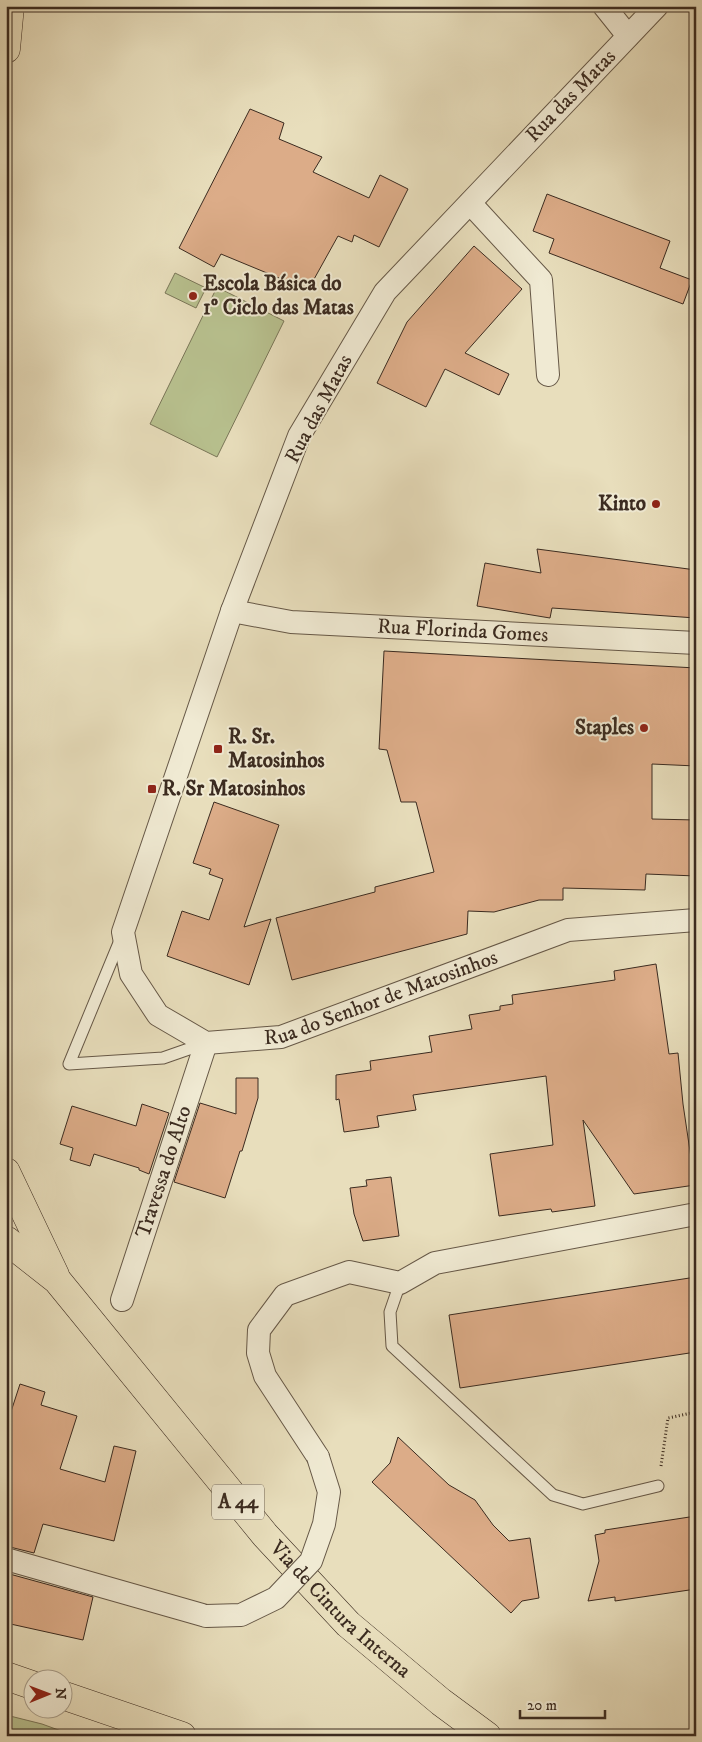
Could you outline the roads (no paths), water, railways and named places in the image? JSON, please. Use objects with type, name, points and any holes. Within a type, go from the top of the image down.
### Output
[{"type":"highway","points":[[6,49],[10,6]]},
{"type":"highway","points":[[6,1172],[57,1280]]},
{"type":"highway","name":"A 44","points":[[6,1240],[57,1280]]},
{"type":"highway","name":"Via de Cintura Interna","points":[[57,1280],[265,1535],[348,1624],[441,1702],[487,1736]]},
{"type":"highway","points":[[72,1698],[182,1736]]},
{"type":"street","points":[[604,6],[628,36]]},
{"type":"street","name":"Rua das Matas","points":[[123,932],[232,611],[299,436],[385,292],[657,6]]},
{"type":"street","points":[[470,202],[541,280],[548,375]]},
{"type":"street","name":"Rua Florinda Gomes","points":[[232,611],[291,622],[696,643]]},
{"type":"street","name":"Rua do Senhor de Matosinhos","points":[[206,1043],[281,1037],[568,930],[696,920]]},
{"type":"street","points":[[123,932],[131,974],[158,1016],[206,1043]]},
{"type":"street","name":"Travessa do Alto","points":[[122,1300],[206,1043]]},
{"type":"street","points":[[6,1559],[206,1616],[241,1615],[276,1598],[311,1561],[324,1524],[329,1492],[318,1457],[266,1376],[258,1353],[259,1330],[285,1295],[349,1272],[400,1283],[435,1263],[696,1214]]},
{"type":"lane","points":[[123,932],[69,1064],[163,1058],[206,1043]]},
{"type":"lane","points":[[400,1283],[390,1312],[392,1346],[553,1495],[583,1504],[658,1486]]},
{"type":"place","name":"Escola Básica do 1º Ciclo das Matas","points":[[193,296]]},
{"type":"place","name":"Kinto","points":[[656,504]]},
{"type":"place","name":"Staples","points":[[644,728]]},
{"type":"place","name":"R. Sr. Matosinhos","points":[[218,749]]},
{"type":"place","name":"R. Sr Matosinhos","points":[[152,789]]}]
